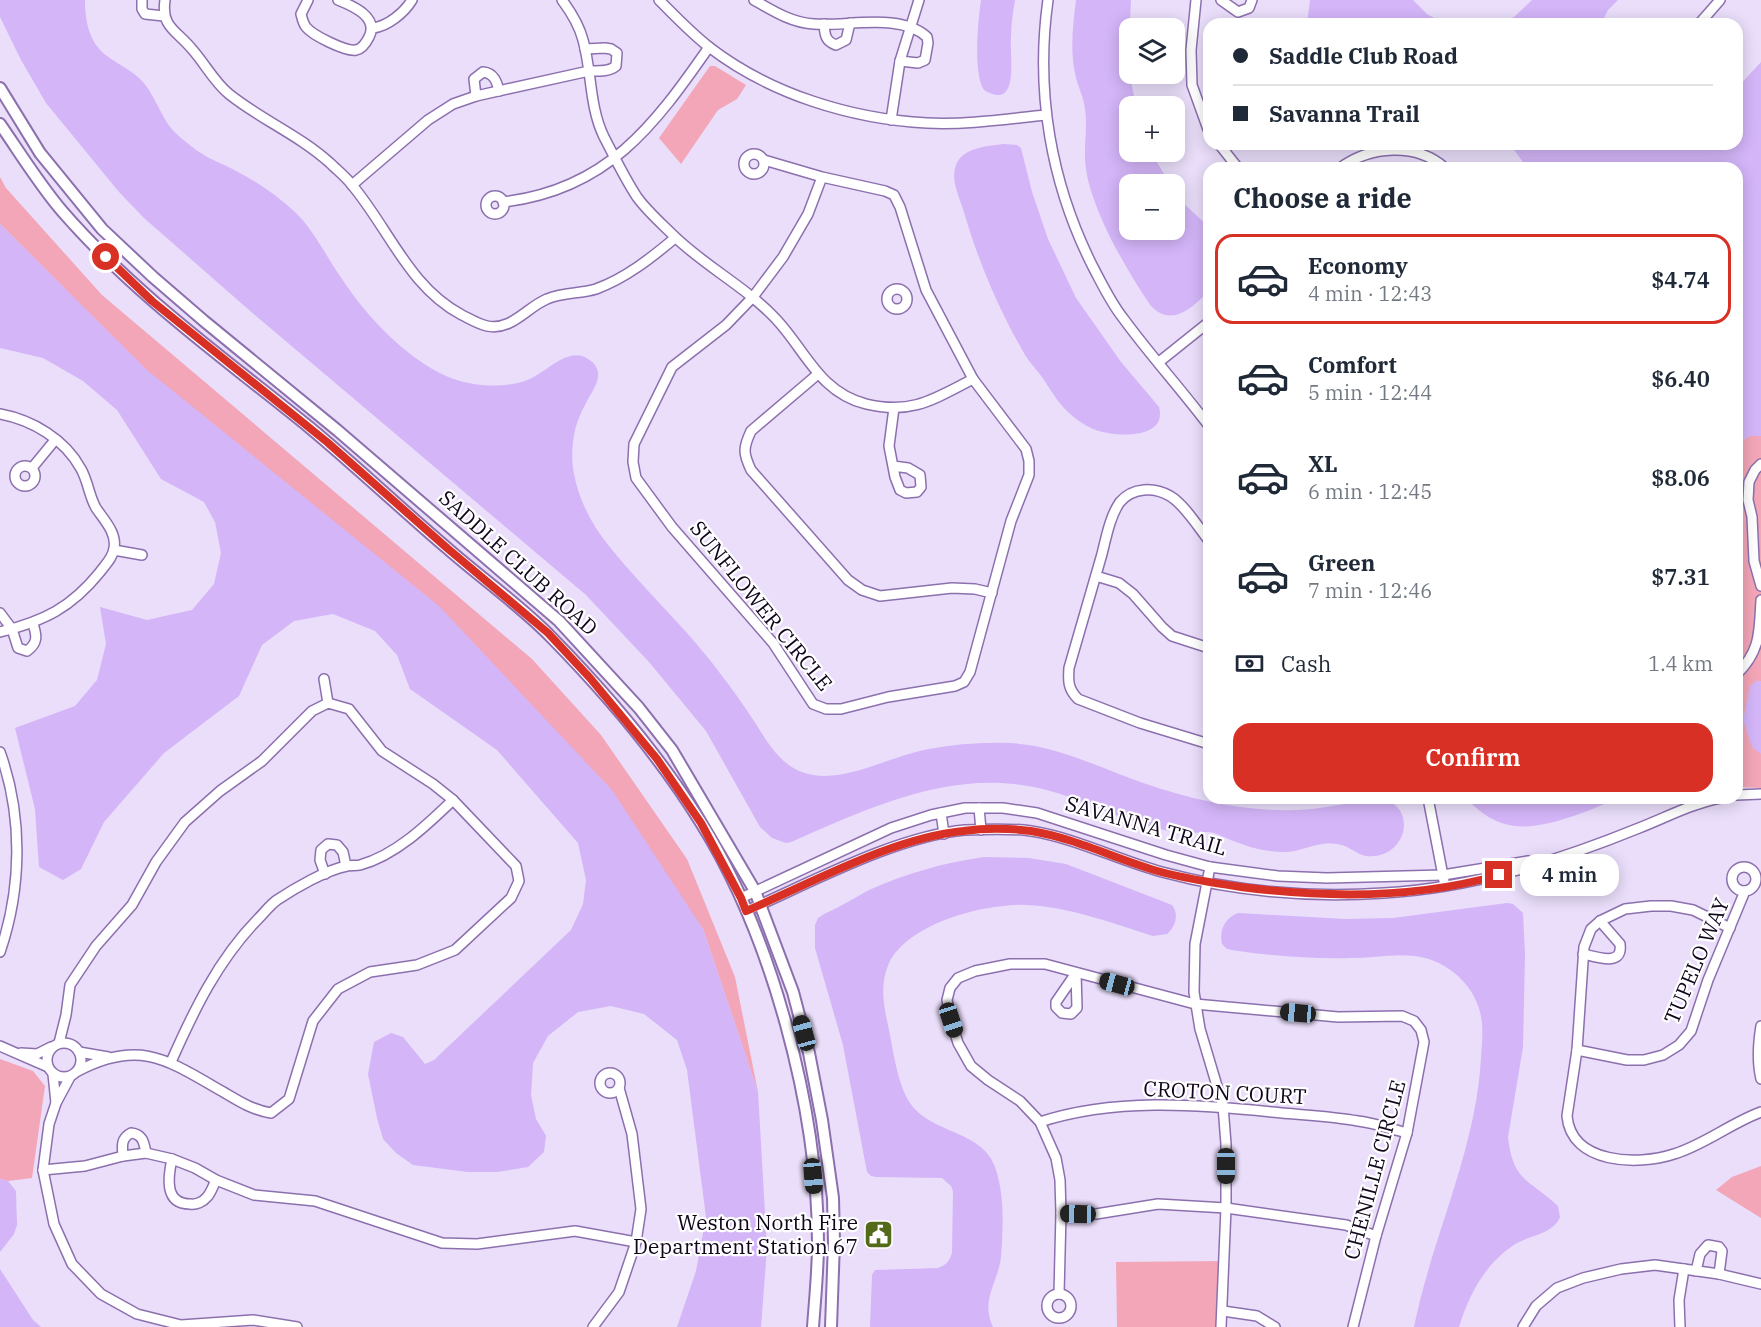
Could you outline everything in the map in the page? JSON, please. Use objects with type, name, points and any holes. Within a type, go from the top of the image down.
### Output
[{"type":"street","points":[[142,0],[142,9],[145,14],[164,16]]},
{"type":"street","points":[[165,0],[164,16],[167,24],[191,47],[226,91],[252,112],[297,138],[328,161],[352,185],[423,286],[450,309],[474,321],[489,326],[509,323],[545,299],[562,294],[594,290],[624,277],[675,238]]},
{"type":"street","points":[[308,0],[301,14],[304,25],[312,32],[346,49],[357,50],[364,45],[373,28],[371,22],[365,15],[338,0]]},
{"type":"street","points":[[373,28],[392,20],[412,0]]},
{"type":"street","points":[[562,0],[573,16],[585,49],[593,101],[603,135],[637,197],[675,238],[753,297],[777,320],[818,374],[840,393],[865,404],[894,408],[926,404],[973,379]]},
{"type":"street","points":[[659,0],[710,47],[772,84],[846,112],[891,120],[928,123],[966,123],[1046,116]]},
{"type":"street","points":[[754,0],[782,16],[812,24],[877,21],[909,28],[927,37],[925,60],[918,63],[900,61]]},
{"type":"street","points":[[891,120],[900,61],[919,0]]},
{"type":"street","points":[[1048,0],[1044,26],[1046,116],[1054,163],[1066,206],[1080,242],[1122,317],[1203,418]]},
{"type":"street","points":[[1196,0],[1191,50],[1191,85],[1203,116]]},
{"type":"street","points":[[1221,0],[1238,12],[1249,8],[1252,0]]},
{"type":"street","points":[[1704,18],[1719,0]]},
{"type":"street","points":[[824,24],[825,35],[836,45],[846,40],[850,23]]},
{"type":"street","points":[[503,202],[530,199],[569,185],[616,158],[645,132],[671,102],[710,47]]},
{"type":"street","points":[[352,185],[428,120],[453,104],[476,96],[589,71],[613,69],[616,66],[616,53],[611,49],[585,49]]},
{"type":"street","points":[[476,96],[474,79],[483,72],[491,74],[499,91]]},
{"type":"street","name":"SADDLE CLUB ROAD","points":[[0,88],[40,153],[102,229],[195,314],[337,430],[559,621],[639,708],[672,750],[756,891],[793,992],[809,1053],[822,1120],[833,1198],[831,1327]]},
{"type":"street","name":"SADDLE CLUB ROAD","points":[[0,124],[62,210],[152,301],[327,442],[548,633],[590,678],[657,759],[701,823],[741,898],[766,962],[790,1039],[803,1097],[812,1158],[818,1244],[813,1327]]},
{"type":"street","points":[[1224,150],[1233,162]]},
{"type":"street","points":[[1349,162],[1375,151],[1386,150]]},
{"type":"street","points":[[1404,150],[1419,152],[1435,162]]},
{"type":"street","name":"SUNFLOWER CIRCLE","points":[[764,160],[822,177],[885,190],[894,195],[900,207],[926,290],[973,379],[1026,450],[1029,461],[1029,475],[1011,521],[970,672],[964,682],[955,686],[888,697],[841,709],[826,709],[813,704],[773,643],[672,527],[636,478],[633,462],[634,444],[672,367],[726,325],[753,297],[783,256],[808,214],[822,177]]},
{"type":"street","points":[[906,296],[926,290]]},
{"type":"street","points":[[1159,362],[1203,327]]},
{"type":"street","points":[[818,374],[751,431],[745,444],[744,456],[751,470],[848,580],[862,590],[880,596],[952,588],[975,589],[992,593]]},
{"type":"street","points":[[893,466],[889,446],[894,408]]},
{"type":"street","points":[[0,414],[17,417],[37,426],[68,451],[81,469],[95,505],[114,538],[114,550],[110,559],[71,602],[33,624],[0,632]]},
{"type":"street","points":[[327,442],[337,430]]},
{"type":"street","points":[[32,468],[55,440]]},
{"type":"street","points":[[1761,464],[1749,482],[1748,500],[1752,517],[1754,561],[1761,586]]},
{"type":"street","points":[[1203,534],[1172,497],[1158,491],[1145,490],[1131,493],[1120,503],[1111,523],[1069,668],[1068,682],[1071,692],[1078,699],[1140,723],[1203,742]]},
{"type":"street","points":[[114,550],[142,555]]},
{"type":"street","points":[[1096,576],[1119,583],[1133,594],[1172,636],[1203,646]]},
{"type":"street","points":[[1743,668],[1751,659],[1759,643],[1761,600]]},
{"type":"street","points":[[0,613],[12,629],[18,648],[27,651],[34,646],[37,638],[33,624]]},
{"type":"street","points":[[324,679],[328,704]]},
{"type":"street","points":[[0,1046],[61,1078],[110,1057],[132,1053],[171,1062],[254,1110],[271,1113],[289,1099],[313,1021],[338,989],[370,972],[417,965],[455,950],[511,898],[519,881],[516,866],[434,784],[382,751],[348,709],[328,704],[312,711],[262,761],[220,791],[185,822],[156,862],[132,905],[96,946],[70,985],[66,1015],[67,1036],[71,1044],[80,1052],[110,1057]]},
{"type":"street","points":[[0,752],[10,788],[17,834],[14,897],[0,952]]},
{"type":"street","points":[[1743,795],[1761,794]]},
{"type":"street","points":[[171,1062],[210,981],[239,938],[276,901],[325,874],[346,866],[360,866],[388,852],[417,834],[453,801]]},
{"type":"street","points":[[1429,804],[1446,886]]},
{"type":"street","name":"SAVANNA TRAIL","points":[[746,911],[874,855],[929,836],[981,830],[1030,831],[1050,835],[1162,872],[1206,882],[1274,891],[1382,894],[1481,880],[1557,857],[1639,828],[1695,804]]},
{"type":"street","name":"SAVANNA TRAIL","points":[[741,898],[891,828],[965,808],[1003,808],[1037,813],[1115,840],[1210,867],[1278,876],[1317,878],[1443,875],[1557,857]]},
{"type":"street","points":[[979,808],[981,830]]},
{"type":"street","points":[[941,813],[944,834]]},
{"type":"street","points":[[325,874],[320,860],[321,850],[328,844],[337,845],[343,852],[346,866]]},
{"type":"street","points":[[1210,867],[1194,959],[1195,1004],[1223,1106],[1226,1144],[1226,1208],[1221,1327]]},
{"type":"street","name":"TUPELO WAY","points":[[1577,1050],[1627,1060],[1644,1060],[1663,1055],[1678,1045],[1691,1031],[1708,980],[1745,891]]},
{"type":"street","points":[[1730,928],[1693,910],[1671,906],[1651,906],[1625,909],[1600,921],[1591,929],[1583,954],[1577,1050],[1568,1124],[1576,1141],[1592,1153],[1621,1159],[1649,1159],[1674,1154],[1742,1119],[1761,1112]]},
{"type":"street","points":[[1583,954],[1609,959],[1616,958],[1619,954],[1620,944],[1600,921]]},
{"type":"street","name":"CHENILLE CIRCLE","points":[[1059,1294],[1061,1213],[1060,1180],[1056,1158],[1040,1122],[1020,1101],[971,1066],[958,1043],[947,1000],[950,988],[958,978],[1010,964],[1045,964],[1195,1004],[1338,1017],[1402,1016],[1414,1021],[1421,1030],[1424,1042],[1407,1133],[1376,1236],[1353,1327]]},
{"type":"street","points":[[56,1103],[46,1059],[56,1045],[66,1015]]},
{"type":"street","points":[[1761,1026],[1758,1050],[1758,1069],[1761,1080]]},
{"type":"street","points":[[13,1052],[37,1054],[56,1045],[71,1044]]},
{"type":"street","points":[[80,1052],[81,1059],[56,1103],[48,1124],[43,1170],[54,1224],[72,1264],[101,1294],[136,1314],[180,1325],[253,1320],[297,1327]]},
{"type":"street","points":[[593,1327],[619,1292],[636,1242],[641,1209],[632,1134],[619,1088]]},
{"type":"street","name":"CROTON COURT","points":[[1040,1122],[1063,1114],[1120,1107],[1223,1106],[1359,1121],[1407,1133]]},
{"type":"street","points":[[123,1156],[123,1140],[131,1133],[140,1136],[144,1141],[146,1153]]},
{"type":"street","points":[[43,1170],[85,1166],[123,1156],[146,1153],[172,1159],[254,1195],[315,1202],[442,1243],[477,1244],[574,1231],[636,1242]]},
{"type":"street","points":[[172,1159],[169,1186],[177,1201],[193,1205],[200,1203],[207,1197],[216,1180]]},
{"type":"street","points":[[1061,1213],[1096,1214],[1158,1204],[1226,1208],[1346,1225],[1376,1236]]},
{"type":"street","points":[[1696,1271],[1700,1254],[1708,1245],[1713,1245],[1722,1251],[1723,1259],[1719,1274]]},
{"type":"street","points":[[1523,1327],[1536,1306],[1557,1288],[1583,1278],[1621,1269],[1655,1265],[1719,1274],[1761,1284]]},
{"type":"street","points":[[1680,1327],[1679,1300],[1684,1269]]},
{"type":"street","points":[[1223,1311],[1257,1316],[1275,1327]]},
{"type":"shaded area","points":[[0,0],[85,0],[87,24],[96,45],[107,56],[143,82],[174,131],[202,154],[238,172],[283,201],[303,220],[336,271],[375,321],[402,347],[431,368],[465,382],[495,386],[533,378],[556,362],[572,356],[580,356],[594,364],[598,375],[597,381],[578,420],[572,452],[576,484],[587,512],[609,546],[704,653],[737,696],[772,748],[791,767],[815,775],[831,776],[939,747],[989,743],[1027,745],[1062,753],[1164,790],[1203,800],[1203,804],[1296,810],[1342,804],[1393,804],[1399,809],[1403,819],[1404,830],[1399,841],[1392,849],[1380,855],[1366,856],[1345,846],[1330,843],[1284,852],[1270,851],[1244,845],[1211,832],[1178,832],[1142,825],[1057,793],[1022,785],[988,783],[921,792],[888,802],[791,842],[786,843],[772,838],[760,827],[706,731],[649,662],[586,595],[249,310],[144,218],[119,192],[46,103],[0,17]]},
{"type":"shaded area","points":[[981,0],[1015,0],[1011,32],[1011,77],[1008,88],[1000,95],[984,90],[978,72],[977,46]]},
{"type":"shaded area","points":[[1076,0],[1131,0],[1130,18],[1119,18],[1119,84],[1132,84],[1134,96],[1119,96],[1119,162],[1157,162],[1164,174],[1119,174],[1119,240],[1185,240],[1185,205],[1203,221],[1203,297],[1182,313],[1167,315],[1151,306],[1121,258],[1103,222],[1095,203],[1086,169],[1084,104],[1073,64]]},
{"type":"shaded area","points":[[1310,0],[1413,0],[1434,18],[1308,18]]},
{"type":"shaded area","points":[[1532,0],[1618,0],[1604,18],[1512,18]]},
{"type":"shaded area","points":[[1761,62],[1761,436],[1749,436],[1743,440],[1743,162],[1523,162],[1514,150],[1743,150],[1743,82]]},
{"type":"shaded area","points":[[710,66],[715,66],[746,85],[737,99],[718,110],[681,164],[659,138]]},
{"type":"shaded area","points":[[1004,144],[1017,145],[1021,148],[1032,192],[1048,239],[1076,298],[1121,362],[1159,407],[1160,418],[1156,426],[1148,431],[1138,434],[1115,434],[1096,430],[1075,418],[1061,405],[1027,358],[1006,320],[975,247],[954,179],[955,167],[962,156],[979,148]]},
{"type":"shaded area","points":[[0,177],[6,188],[102,295],[532,659],[601,735],[687,859],[735,977],[758,1092],[703,929],[0,224]]},
{"type":"shaded area","points":[[0,224],[147,370],[439,606],[612,790],[703,929],[758,1092],[767,1248],[761,1327],[677,1327],[696,1271],[706,1217],[687,1070],[677,1040],[644,1014],[611,1006],[578,1012],[548,1036],[533,1063],[531,1095],[536,1119],[546,1136],[544,1152],[528,1167],[497,1172],[468,1172],[413,1165],[396,1153],[383,1139],[368,1074],[374,1042],[391,1033],[403,1037],[425,1064],[434,1060],[571,930],[583,904],[586,880],[578,843],[497,750],[410,689],[397,655],[375,631],[333,614],[294,621],[262,645],[239,696],[164,753],[104,822],[81,869],[63,880],[39,867],[35,809],[15,728],[75,706],[97,680],[106,644],[100,607],[147,620],[192,610],[214,584],[221,553],[215,522],[204,502],[161,479],[117,410],[83,381],[43,358],[0,348]]},
{"type":"shaded area","points":[[1749,436],[1761,436],[1761,788],[1743,787],[1743,440]]},
{"type":"shaded area","points":[[1756,681],[1761,681],[1761,754],[1752,747],[1743,720],[1750,686]]},
{"type":"shaded area","points":[[1472,804],[1604,804],[1562,820],[1532,826],[1505,824]]},
{"type":"shaded area","points":[[984,857],[1029,858],[1066,864],[1172,905],[1176,920],[1167,934],[1153,936],[1075,912],[1042,906],[1009,905],[949,918],[913,937],[899,949],[886,971],[883,994],[902,1086],[910,1103],[919,1113],[979,1146],[995,1167],[1002,1200],[1001,1257],[988,1308],[993,1327],[870,1327],[872,1275],[875,1270],[938,1268],[948,1261],[952,1253],[953,1191],[942,1178],[876,1177],[867,1172],[843,1045],[815,948],[815,925],[818,918],[824,914],[883,884],[925,869]]},
{"type":"shaded area","points":[[1513,904],[1523,913],[1525,955],[1523,1047],[1508,1137],[1510,1152],[1518,1171],[1558,1206],[1560,1217],[1552,1227],[1517,1243],[1496,1260],[1480,1280],[1459,1327],[1414,1327],[1431,1260],[1471,1127],[1482,1040],[1481,1018],[1473,994],[1454,973],[1429,959],[1400,955],[1308,958],[1238,951],[1227,949],[1222,944],[1222,929],[1226,921],[1238,913],[1345,919],[1393,918]]},
{"type":"shaded area","points":[[0,1059],[33,1071],[45,1086],[32,1178],[8,1181],[0,1179]]},
{"type":"shaded area","points":[[1761,1166],[1761,1218],[1716,1190],[1732,1177]]},
{"type":"shaded area","points":[[0,1179],[8,1181],[16,1191],[17,1225],[14,1234],[0,1252]]},
{"type":"shaded area","points":[[1225,1261],[1221,1327],[1117,1327],[1116,1262]]},
{"type":"shaded area","points":[[0,1269],[33,1320],[41,1327],[0,1327]]},
{"type":"place","name":"Weston North Fire Department Station 67","points":[[879,1235]]},
{"type":"route","points":[[106,257],[152,301],[327,442],[548,633],[590,678],[657,759],[701,823],[746,911],[874,855],[929,836],[998,829],[1030,831],[1059,837],[1162,872],[1206,882],[1274,891],[1382,894],[1446,886],[1499,875]]}]
